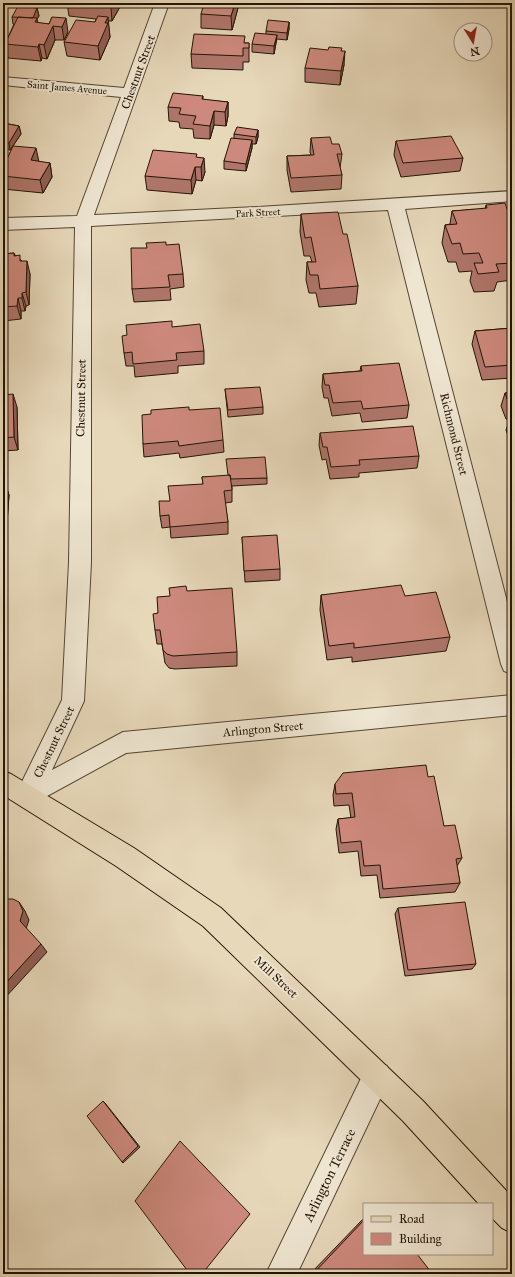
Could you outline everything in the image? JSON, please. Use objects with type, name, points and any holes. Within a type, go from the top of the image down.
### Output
[{"type":"main road","name":"Mill Street","points":[[3,782],[125,857],[212,917],[413,1111],[512,1218]]},
{"type":"street","name":"Chestnut Street","points":[[27,796],[73,701],[80,562],[83,222],[162,3]]},
{"type":"street","name":"Saint James Avenue","points":[[3,81],[130,93]]},
{"type":"street","name":"Park Street","points":[[3,224],[83,222],[512,196]]},
{"type":"street","name":"Richmond Street","points":[[395,204],[512,664]]},
{"type":"street","name":"Arlington Street","points":[[27,796],[123,743],[512,705]]},
{"type":"street","name":"Arlington Terrace","points":[[281,1274],[377,1076]]},
{"type":"building","points":[[75,3],[113,3],[111,7]]},
{"type":"building","points":[[204,3],[235,3],[231,16],[201,14]]},
{"type":"building","points":[[18,6],[37,8],[33,18],[12,17]]},
{"type":"building","points":[[98,16],[108,17],[105,23],[108,23],[98,46],[64,42],[76,20],[95,22]]},
{"type":"building","points":[[18,17],[37,18],[35,22],[49,24],[52,17],[66,18],[62,27],[53,26],[44,45],[39,44],[38,47],[5,44]]},
{"type":"building","points":[[268,20],[289,22],[287,33],[266,31]]},
{"type":"building","points":[[255,33],[277,35],[274,46],[252,44]]},
{"type":"building","points":[[194,34],[245,36],[244,43],[249,43],[249,48],[243,48],[243,56],[191,54]]},
{"type":"building","points":[[329,47],[342,48],[341,51],[345,51],[341,71],[305,68],[310,48],[328,50]]},
{"type":"building","points":[[173,93],[203,96],[202,99],[228,102],[225,112],[214,111],[210,126],[193,124],[196,116],[179,114],[181,108],[168,107]]},
{"type":"building","points":[[3,123],[19,126],[9,143],[3,142]]},
{"type":"building","points":[[237,127],[258,130],[256,137],[234,134]]},
{"type":"building","points":[[451,136],[463,158],[403,163],[396,141]]},
{"type":"building","points":[[330,137],[332,144],[339,144],[342,154],[337,154],[342,175],[291,178],[287,156],[314,155],[311,138]]},
{"type":"building","points":[[231,138],[252,140],[246,164],[224,161]]},
{"type":"building","points":[[13,146],[36,148],[31,160],[50,163],[40,180],[3,176],[3,156],[8,157]]},
{"type":"building","points":[[153,150],[197,154],[196,157],[204,158],[201,167],[195,167],[191,180],[145,176]]},
{"type":"building","points":[[505,203],[512,223],[508,224],[512,233],[512,263],[496,264],[499,272],[478,274],[474,263],[483,263],[479,253],[463,254],[460,243],[452,244],[445,225],[457,224],[452,211],[487,208],[486,205]]},
{"type":"building","points":[[338,212],[343,234],[347,234],[358,286],[320,289],[318,275],[310,275],[307,262],[316,262],[311,237],[305,238],[301,214]]},
{"type":"building","points":[[166,242],[166,245],[179,244],[183,274],[168,275],[170,287],[132,289],[131,248],[147,248],[146,243]]},
{"type":"building","points":[[14,253],[14,256],[20,255],[20,261],[27,261],[26,292],[22,293],[22,298],[18,298],[17,306],[3,307],[3,254]]},
{"type":"building","points":[[172,321],[172,327],[200,324],[204,351],[176,353],[177,360],[133,364],[132,352],[124,353],[122,336],[127,335],[126,325]]},
{"type":"building","points":[[512,328],[512,365],[485,367],[475,331]]},
{"type":"building","points":[[399,363],[409,405],[363,409],[361,401],[333,403],[329,385],[325,385],[323,374],[362,371],[361,366]]},
{"type":"building","points":[[260,387],[263,407],[228,410],[225,389]]},
{"type":"building","points":[[505,393],[512,393],[512,406],[510,407]]},
{"type":"building","points":[[13,394],[14,437],[3,438],[3,395]]},
{"type":"building","points":[[189,407],[189,410],[220,408],[223,440],[179,446],[178,441],[143,444],[142,415],[151,414],[151,410]]},
{"type":"building","points":[[413,426],[419,456],[359,460],[360,465],[331,467],[327,447],[323,447],[320,433]]},
{"type":"building","points":[[265,457],[267,478],[231,479],[230,475],[228,475],[226,459]]},
{"type":"building","points":[[230,475],[232,490],[224,491],[228,522],[170,527],[169,515],[160,516],[159,501],[170,501],[168,486],[203,484],[202,477]]},
{"type":"building","points":[[3,483],[5,483],[3,511]]},
{"type":"building","points":[[277,535],[280,569],[244,571],[242,537]]},
{"type":"building","points":[[401,585],[405,596],[436,592],[450,637],[354,648],[354,643],[329,646],[321,595]]},
{"type":"building","points":[[186,586],[187,591],[232,588],[237,652],[173,656],[167,654],[163,650],[160,630],[155,630],[153,614],[158,613],[157,597],[170,596],[169,588]]},
{"type":"building","points":[[426,765],[428,777],[434,776],[444,826],[455,825],[462,858],[456,859],[460,883],[383,889],[380,865],[364,866],[361,841],[341,843],[338,819],[355,817],[352,793],[336,794],[335,784],[343,773]]},
{"type":"building","points":[[3,898],[13,899],[19,902],[23,911],[20,921],[41,944],[3,986]]},
{"type":"building","points":[[465,902],[476,964],[408,970],[398,908]]},
{"type":"building","points":[[103,1101],[138,1146],[122,1162],[87,1116]]},
{"type":"building","points":[[180,1141],[250,1214],[202,1274],[190,1274],[135,1201]]},
{"type":"building","points":[[363,1221],[363,1255],[418,1255],[431,1272],[430,1274],[313,1274]]}]
